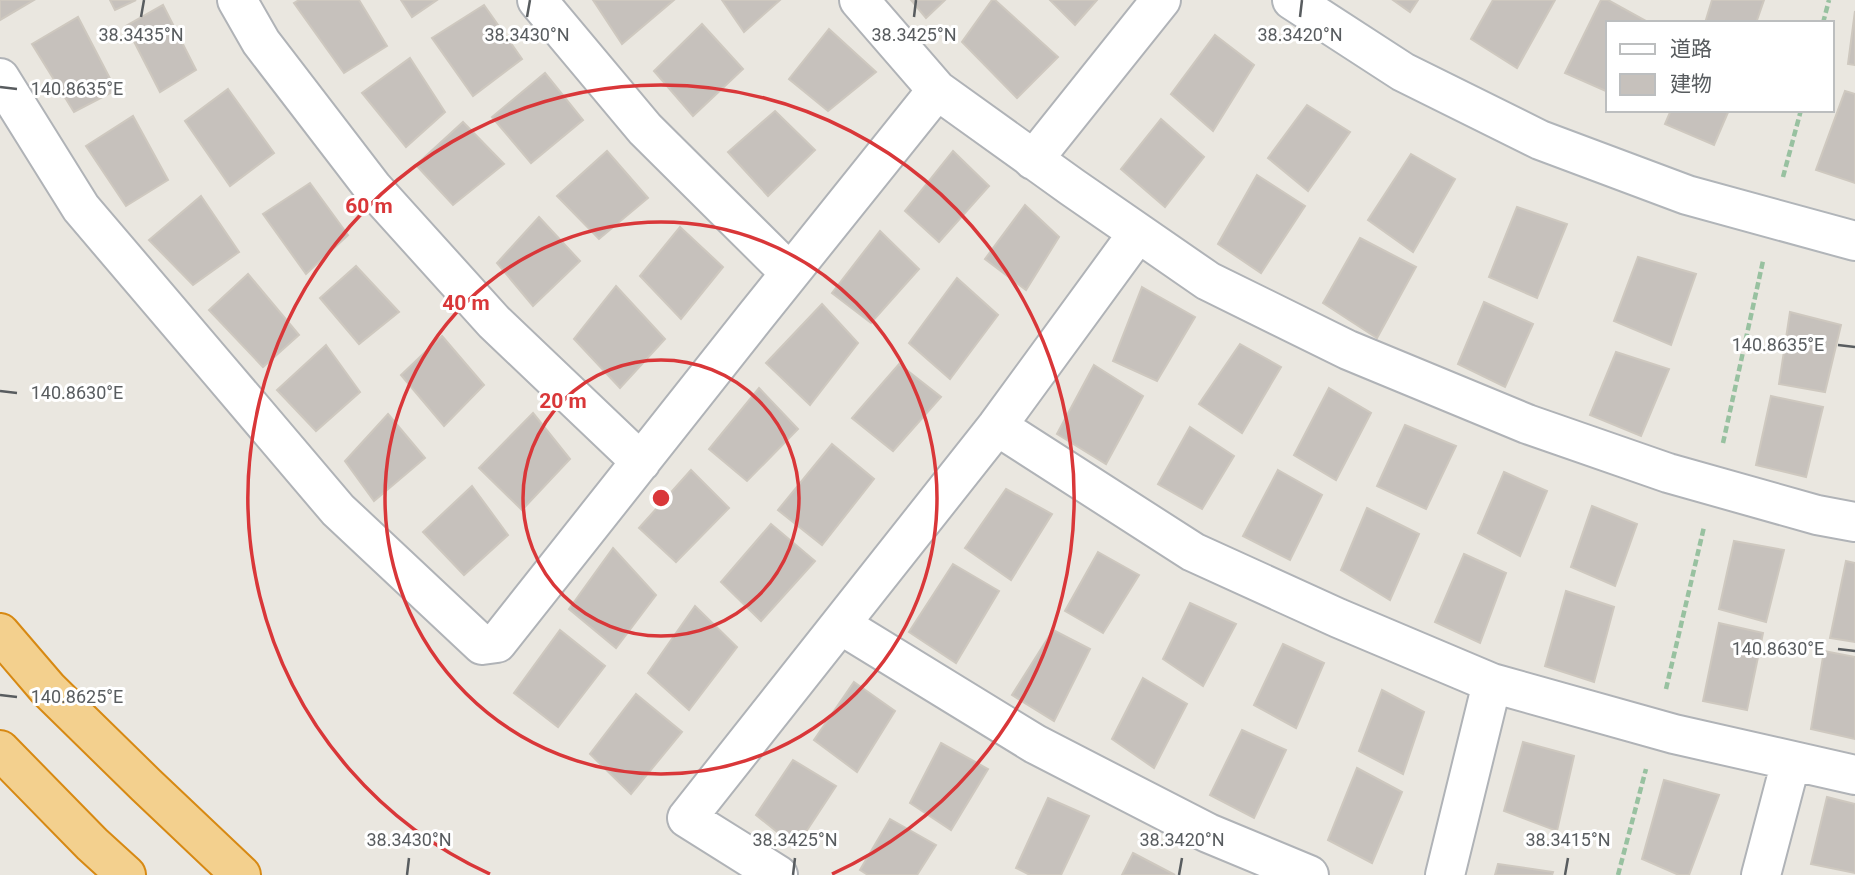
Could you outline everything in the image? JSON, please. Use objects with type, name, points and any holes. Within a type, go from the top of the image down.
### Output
[{"type":"highway","points":[[0,633],[48,689],[242,875]]},
{"type":"highway","points":[[0,750],[126,875]]},
{"type":"street","points":[[237,0],[261,42],[373,188],[494,321],[641,462]]},
{"type":"street","points":[[537,0],[645,129],[790,273]]},
{"type":"street","points":[[859,0],[937,90],[1208,281],[1348,350],[1527,424],[1668,473],[1817,515],[1855,522]]},
{"type":"street","points":[[1033,160],[1161,0]]},
{"type":"street","points":[[1292,0],[1403,72],[1540,139],[1687,195],[1855,241]]},
{"type":"street","points":[[0,78],[81,208],[295,460],[338,510],[482,645],[497,643],[937,90]]},
{"type":"street","points":[[778,875],[687,818],[997,426],[1138,233]]},
{"type":"street","points":[[997,426],[1193,552],[1338,618],[1492,683],[1674,734],[1855,775]]},
{"type":"street","points":[[841,625],[1035,744],[1208,833],[1309,875]]},
{"type":"street","points":[[1445,875],[1492,683]]},
{"type":"street","points":[[1761,875],[1791,761]]},
{"type":"path","points":[[1824,21],[1829,0]]},
{"type":"building","points":[[0,0],[34,0],[0,20]]},
{"type":"building","points":[[110,0],[136,0],[115,10]]},
{"type":"building","points":[[299,0],[359,0],[387,46],[344,73],[294,3]]},
{"type":"building","points":[[401,0],[437,0],[412,17]]},
{"type":"building","points":[[593,0],[674,0],[622,44]]},
{"type":"building","points":[[722,0],[780,0],[744,32]]},
{"type":"building","points":[[911,0],[945,0],[926,18]]},
{"type":"building","points":[[992,0],[1058,57],[1017,98],[962,42]]},
{"type":"building","points":[[1050,0],[1097,0],[1075,25]]},
{"type":"building","points":[[1393,0],[1418,0],[1410,12]]},
{"type":"building","points":[[1493,0],[1555,0],[1517,68],[1471,39]]},
{"type":"building","points":[[1601,0],[1608,0],[1646,21],[1606,21],[1606,91],[1565,73]]},
{"type":"building","points":[[1712,0],[1764,0],[1757,21],[1706,21]]},
{"type":"building","points":[[163,5],[196,70],[160,92],[126,26]]},
{"type":"building","points":[[484,5],[522,59],[473,96],[432,38]]},
{"type":"building","points":[[1855,11],[1855,65],[1848,64]]},
{"type":"building","points":[[78,17],[116,90],[74,112],[32,44]]},
{"type":"building","points":[[702,24],[743,69],[693,116],[654,71]]},
{"type":"building","points":[[829,29],[876,72],[828,111],[789,79]]},
{"type":"building","points":[[1215,35],[1254,65],[1213,131],[1171,94]]},
{"type":"building","points":[[410,58],[445,112],[406,147],[362,93]]},
{"type":"building","points":[[545,73],[583,120],[531,163],[492,117]]},
{"type":"building","points":[[228,89],[274,153],[230,186],[185,121]]},
{"type":"building","points":[[1845,91],[1855,94],[1855,183],[1816,170]]},
{"type":"building","points":[[1307,105],[1350,132],[1308,191],[1268,158]]},
{"type":"building","points":[[775,111],[815,150],[768,196],[728,152]]},
{"type":"building","points":[[1670,112],[1728,112],[1714,145],[1665,124]]},
{"type":"building","points":[[133,116],[168,180],[126,206],[86,146]]},
{"type":"building","points":[[1161,119],[1204,157],[1165,207],[1121,169]]},
{"type":"building","points":[[463,122],[504,164],[453,205],[416,165]]},
{"type":"building","points":[[607,151],[648,198],[599,239],[557,196]]},
{"type":"building","points":[[953,151],[989,186],[939,242],[905,211]]},
{"type":"building","points":[[1411,154],[1455,179],[1413,252],[1368,220]]},
{"type":"building","points":[[1257,175],[1305,206],[1261,273],[1218,244]]},
{"type":"building","points":[[310,183],[348,235],[306,274],[263,214]]},
{"type":"building","points":[[201,196],[239,252],[193,285],[149,240]]},
{"type":"building","points":[[1025,205],[1059,237],[1026,290],[985,259]]},
{"type":"building","points":[[1517,207],[1567,224],[1537,298],[1489,277]]},
{"type":"building","points":[[539,217],[580,261],[533,306],[497,263]]},
{"type":"building","points":[[680,227],[723,267],[681,319],[640,276]]},
{"type":"building","points":[[880,231],[919,269],[871,323],[832,293]]},
{"type":"building","points":[[1360,238],[1416,267],[1377,338],[1323,303]]},
{"type":"building","points":[[1638,257],[1696,274],[1671,345],[1614,321]]},
{"type":"building","points":[[356,266],[399,312],[359,344],[320,298]]},
{"type":"building","points":[[248,274],[299,335],[263,367],[209,310]]},
{"type":"building","points":[[957,278],[998,315],[950,379],[909,343]]},
{"type":"building","points":[[616,286],[665,339],[620,388],[574,339]]},
{"type":"building","points":[[1142,287],[1195,317],[1157,381],[1113,361]]},
{"type":"building","points":[[1484,302],[1533,324],[1505,387],[1458,364]]},
{"type":"building","points":[[822,304],[858,343],[810,405],[766,363]]},
{"type":"building","points":[[1790,312],[1841,325],[1825,392],[1779,384]]},
{"type":"building","points":[[442,336],[484,385],[444,426],[401,375]]},
{"type":"building","points":[[1240,344],[1281,367],[1242,433],[1199,404]]},
{"type":"building","points":[[326,345],[360,392],[316,431],[277,390]]},
{"type":"building","points":[[1616,352],[1669,369],[1641,436],[1590,415]]},
{"type":"building","points":[[899,364],[941,397],[893,451],[852,418]]},
{"type":"building","points":[[1094,365],[1143,396],[1106,464],[1057,434]]},
{"type":"building","points":[[759,388],[798,429],[747,481],[709,449]]},
{"type":"building","points":[[1329,388],[1371,413],[1336,480],[1294,455]]},
{"type":"building","points":[[1771,396],[1823,407],[1806,477],[1756,465]]},
{"type":"building","points":[[533,413],[570,459],[522,510],[479,468]]},
{"type":"building","points":[[388,414],[425,458],[374,501],[345,461]]},
{"type":"building","points":[[1405,425],[1456,446],[1426,509],[1377,486]]},
{"type":"building","points":[[1190,427],[1234,456],[1202,509],[1158,484]]},
{"type":"building","points":[[832,444],[874,479],[822,545],[778,510]]},
{"type":"building","points":[[691,470],[729,508],[676,562],[639,528]]},
{"type":"building","points":[[1278,470],[1322,495],[1290,560],[1243,536]]},
{"type":"building","points":[[1504,472],[1547,491],[1520,556],[1478,533]]},
{"type":"building","points":[[472,486],[508,535],[464,575],[423,532]]},
{"type":"building","points":[[1006,489],[1052,514],[1011,580],[965,548]]},
{"type":"building","points":[[1592,506],[1637,524],[1615,586],[1571,567]]},
{"type":"building","points":[[1367,508],[1419,534],[1390,600],[1341,570]]},
{"type":"building","points":[[771,524],[815,561],[761,621],[721,582]]},
{"type":"building","points":[[1734,541],[1784,550],[1766,622],[1719,609]]},
{"type":"building","points":[[613,548],[656,595],[616,648],[569,609]]},
{"type":"building","points":[[1098,552],[1139,575],[1103,633],[1065,611]]},
{"type":"building","points":[[1464,554],[1506,573],[1480,643],[1435,622]]},
{"type":"building","points":[[1846,561],[1855,563],[1855,642],[1830,638]]},
{"type":"building","points":[[953,564],[999,591],[956,663],[909,632]]},
{"type":"building","points":[[1566,591],[1614,607],[1594,682],[1545,666]]},
{"type":"building","points":[[1190,603],[1236,624],[1203,686],[1163,659]]},
{"type":"building","points":[[695,606],[737,647],[689,710],[648,673]]},
{"type":"building","points":[[1719,623],[1763,633],[1747,710],[1703,701]]},
{"type":"building","points":[[560,630],[605,666],[558,727],[514,693]]},
{"type":"building","points":[[1053,630],[1090,649],[1054,721],[1012,695]]},
{"type":"building","points":[[1283,644],[1324,663],[1296,728],[1254,705]]},
{"type":"building","points":[[1824,651],[1855,657],[1855,739],[1811,729]]},
{"type":"building","points":[[1143,678],[1187,704],[1154,768],[1112,739]]},
{"type":"building","points":[[854,682],[895,711],[857,772],[814,740]]},
{"type":"building","points":[[1382,690],[1424,712],[1403,774],[1359,751]]},
{"type":"building","points":[[636,694],[682,732],[631,794],[590,754]]},
{"type":"building","points":[[1242,730],[1286,750],[1254,818],[1210,795]]},
{"type":"building","points":[[1523,742],[1574,756],[1557,831],[1504,811]]},
{"type":"building","points":[[941,743],[988,769],[951,830],[910,803]]},
{"type":"building","points":[[793,760],[836,786],[796,847],[756,815]]},
{"type":"building","points":[[1357,768],[1402,792],[1372,863],[1328,840]]},
{"type":"building","points":[[1664,780],[1719,795],[1689,875],[1679,875],[1642,859]]},
{"type":"building","points":[[1827,797],[1855,804],[1855,873],[1811,864]]},
{"type":"building","points":[[1048,798],[1089,816],[1061,875],[1030,875],[1016,868]]},
{"type":"building","points":[[890,819],[936,845],[917,875],[868,875],[860,870]]},
{"type":"building","points":[[1133,853],[1175,875],[1122,875]]},
{"type":"building","points":[[1498,864],[1553,872],[1552,875],[1495,875]]}]
